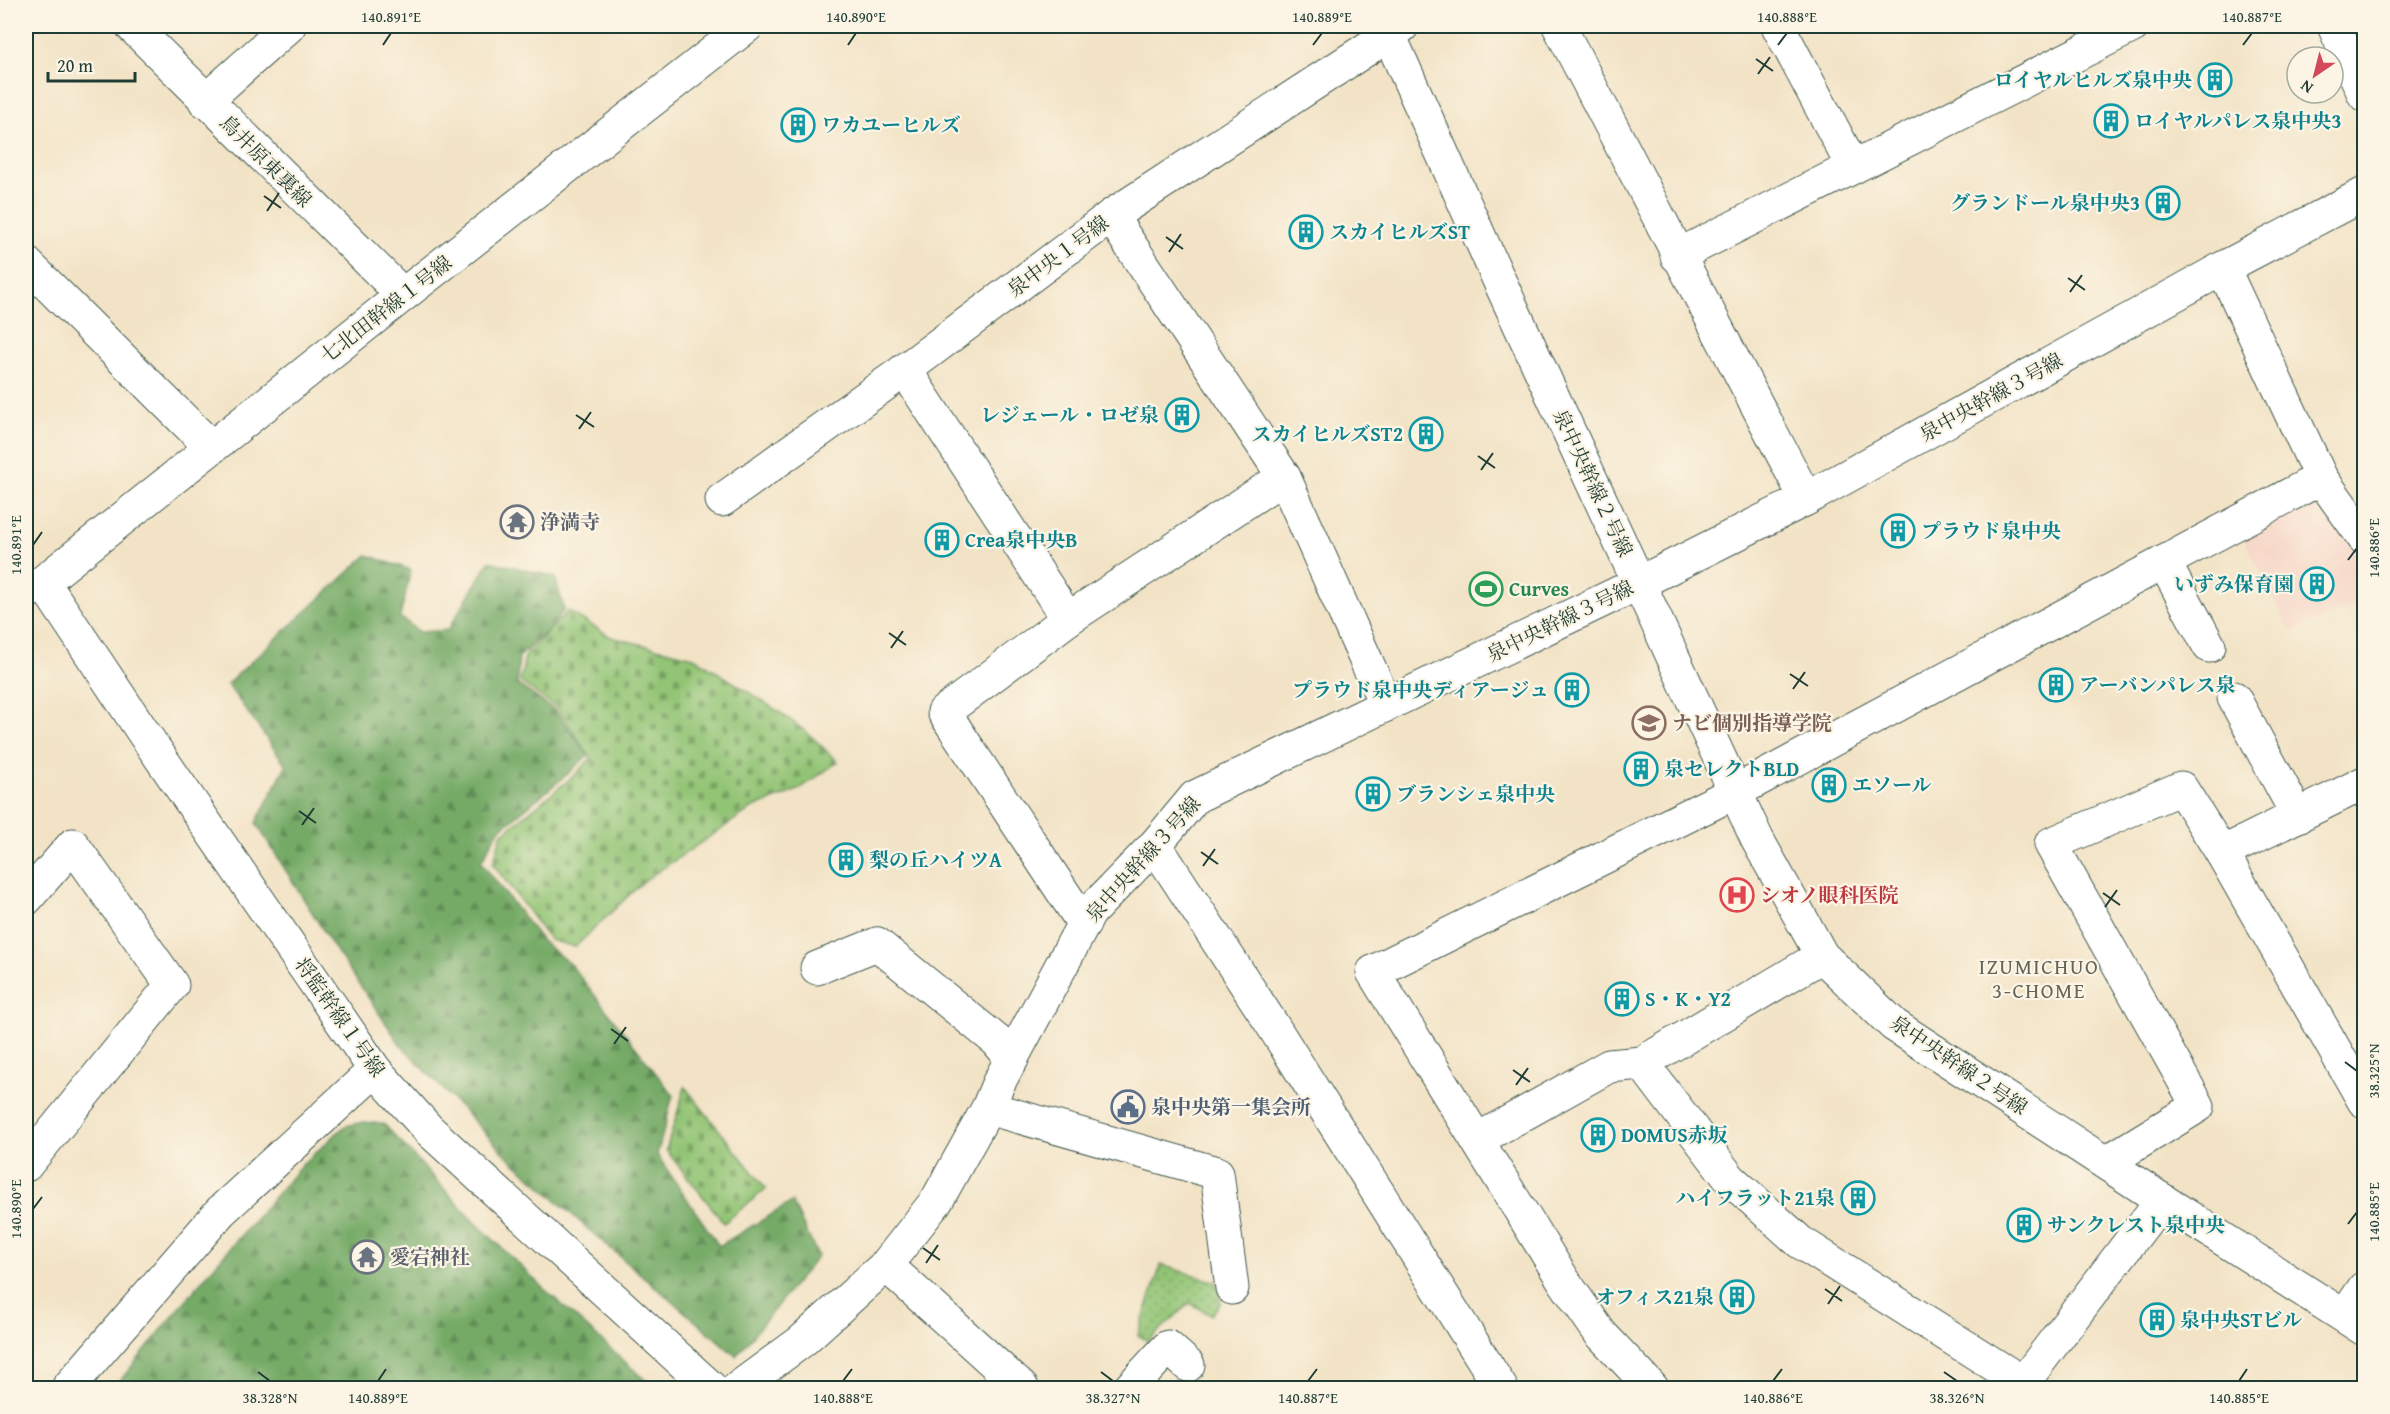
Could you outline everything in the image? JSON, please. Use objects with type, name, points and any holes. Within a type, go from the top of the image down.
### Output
[{"type":"street","name":"鳥井原東裏線","points":[[132,26],[403,296]]},
{"type":"street","points":[[205,101],[289,26]]},
{"type":"street","name":"七北田幹線１号線","points":[[34,587],[747,26]]},
{"type":"street","points":[[1558,26],[1806,499]]},
{"type":"street","points":[[1778,26],[1853,167]]},
{"type":"street","points":[[1677,256],[2133,26]]},
{"type":"street","points":[[2334,26],[2364,94]]},
{"type":"street","name":"泉中央１号線","points":[[722,500],[905,370],[1111,216],[1392,28]]},
{"type":"street","name":"泉中央幹線２号線","points":[[1392,28],[1499,280],[1757,839],[1822,957],[1894,1024],[2162,1200],[2355,1322]]},
{"type":"street","name":"泉中央幹線３号線","points":[[738,1389],[802,1341],[886,1265],[937,1200],[988,1108],[1090,912],[1155,845],[1195,797],[1639,583],[1806,499],[2223,268],[2364,194]]},
{"type":"street","points":[[1111,216],[1284,477],[1386,705]]},
{"type":"street","points":[[26,263],[211,447]]},
{"type":"street","points":[[2223,268],[2321,478],[2364,538]]},
{"type":"street","points":[[905,370],[1068,618]]},
{"type":"street","points":[[1084,924],[944,712],[1068,618],[1284,477]]},
{"type":"street","points":[[1652,1389],[1600,1333],[1564,1281],[1374,972],[1736,792],[2321,478]]},
{"type":"street","points":[[2164,562],[2209,646]]},
{"type":"street","name":"将監幹線１号線","points":[[34,587],[145,735],[375,1070],[429,1130],[711,1389]]},
{"type":"street","points":[[2234,698],[2298,816]]},
{"type":"street","points":[[2107,1162],[2198,1106],[2051,844],[2181,788],[2222,853],[2364,1101]]},
{"type":"street","points":[[2222,853],[2363,788]]},
{"type":"street","points":[[26,899],[73,845],[172,985],[26,1165]]},
{"type":"street","points":[[1155,845],[1273,1026],[1501,1389]]},
{"type":"street","points":[[818,968],[877,944],[997,1041],[1012,1059]]},
{"type":"street","points":[[1477,1140],[1609,1066],[1642,1063],[1822,957]]},
{"type":"street","points":[[1642,1063],[1730,1179],[1800,1242],[2024,1387],[2162,1200]]},
{"type":"street","points":[[68,1389],[221,1211],[375,1070]]},
{"type":"street","points":[[988,1108],[1217,1173],[1232,1288]]},
{"type":"street","points":[[886,1265],[1022,1389]]},
{"type":"street","points":[[2355,1322],[2364,1288]]},
{"type":"street","points":[[1130,1389],[1168,1347],[1188,1365]]},
{"type":"shaded area","points":[[2323,502],[2364,565],[2364,601],[2290,631],[2243,538]]},
{"type":"green space","points":[[367,555],[411,570],[400,617],[420,632],[448,630],[489,561],[555,577],[564,609],[550,629],[519,657],[517,684],[556,711],[588,755],[498,831],[481,862],[542,941],[571,965],[673,1095],[657,1155],[719,1246],[792,1202],[818,1256],[736,1356],[589,1230],[506,1155],[400,1044],[333,946],[256,823],[286,765],[227,684]]},
{"type":"green space","points":[[568,611],[611,637],[694,657],[781,713],[809,734],[838,762],[798,790],[751,809],[644,881],[575,947],[550,940],[493,864],[501,835],[577,773],[591,758],[558,709],[520,682],[525,656]]},
{"type":"green space","points":[[685,1087],[766,1189],[724,1223],[666,1150]]},
{"type":"green space","name":"愛宕神社","points":[[364,1122],[384,1124],[471,1218],[540,1285],[654,1388],[114,1388],[210,1271],[303,1164],[345,1126]]},
{"type":"green space","points":[[1161,1265],[1217,1282],[1221,1303],[1211,1315],[1190,1303],[1148,1341],[1138,1335]]},
{"type":"place","name":"ロイヤルヒルズ泉中央","points":[[2215,80]]},
{"type":"place","name":"ロイヤルパレス泉中央3","points":[[2111,121]]},
{"type":"place","name":"ワカユーヒルズ","points":[[798,125]]},
{"type":"place","name":"グランドール泉中央3","points":[[2163,203]]},
{"type":"place","name":"スカイヒルズST","points":[[1306,232]]},
{"type":"place","name":"レジェール・ロゼ泉","points":[[1182,415]]},
{"type":"place","name":"スカイヒルズST2","points":[[1426,434]]},
{"type":"place","name":"浄満寺","points":[[517,522]]},
{"type":"place","name":"プラウド泉中央","points":[[1898,531]]},
{"type":"place","name":"Crea泉中央B","points":[[942,540]]},
{"type":"place","name":"いずみ保育園","points":[[2317,584]]},
{"type":"place","name":"Curves","points":[[1486,589]]},
{"type":"place","name":"アーバンパレス泉","points":[[2056,685]]},
{"type":"place","name":"プラウド泉中央ディアージュ","points":[[1572,690]]},
{"type":"place","name":"ナビ個別指導学院","points":[[1649,723]]},
{"type":"place","name":"泉セレクトBLD","points":[[1641,769]]},
{"type":"place","name":"エソール","points":[[1829,785]]},
{"type":"place","name":"ブランシェ泉中央","points":[[1373,794]]},
{"type":"place","name":"梨の丘ハイツA","points":[[846,860]]},
{"type":"place","name":"シオノ眼科医院","points":[[1737,895]]},
{"type":"place","name":"S・K・Y2","points":[[1622,999]]},
{"type":"place","name":"泉中央第一集会所","points":[[1128,1107]]},
{"type":"place","name":"DOMUS赤坂","points":[[1598,1135]]},
{"type":"place","name":"ハイフラット21泉","points":[[1858,1198]]},
{"type":"place","name":"サンクレスト泉中央","points":[[2024,1225]]},
{"type":"place","name":"愛宕神社","points":[[367,1257]]},
{"type":"place","name":"オフィス21泉","points":[[1737,1297]]},
{"type":"place","name":"泉中央STビル","points":[[2157,1320]]},
{"type":"district","name":"IZUMICHUO 3-CHOME","points":[[2039,979]]}]
